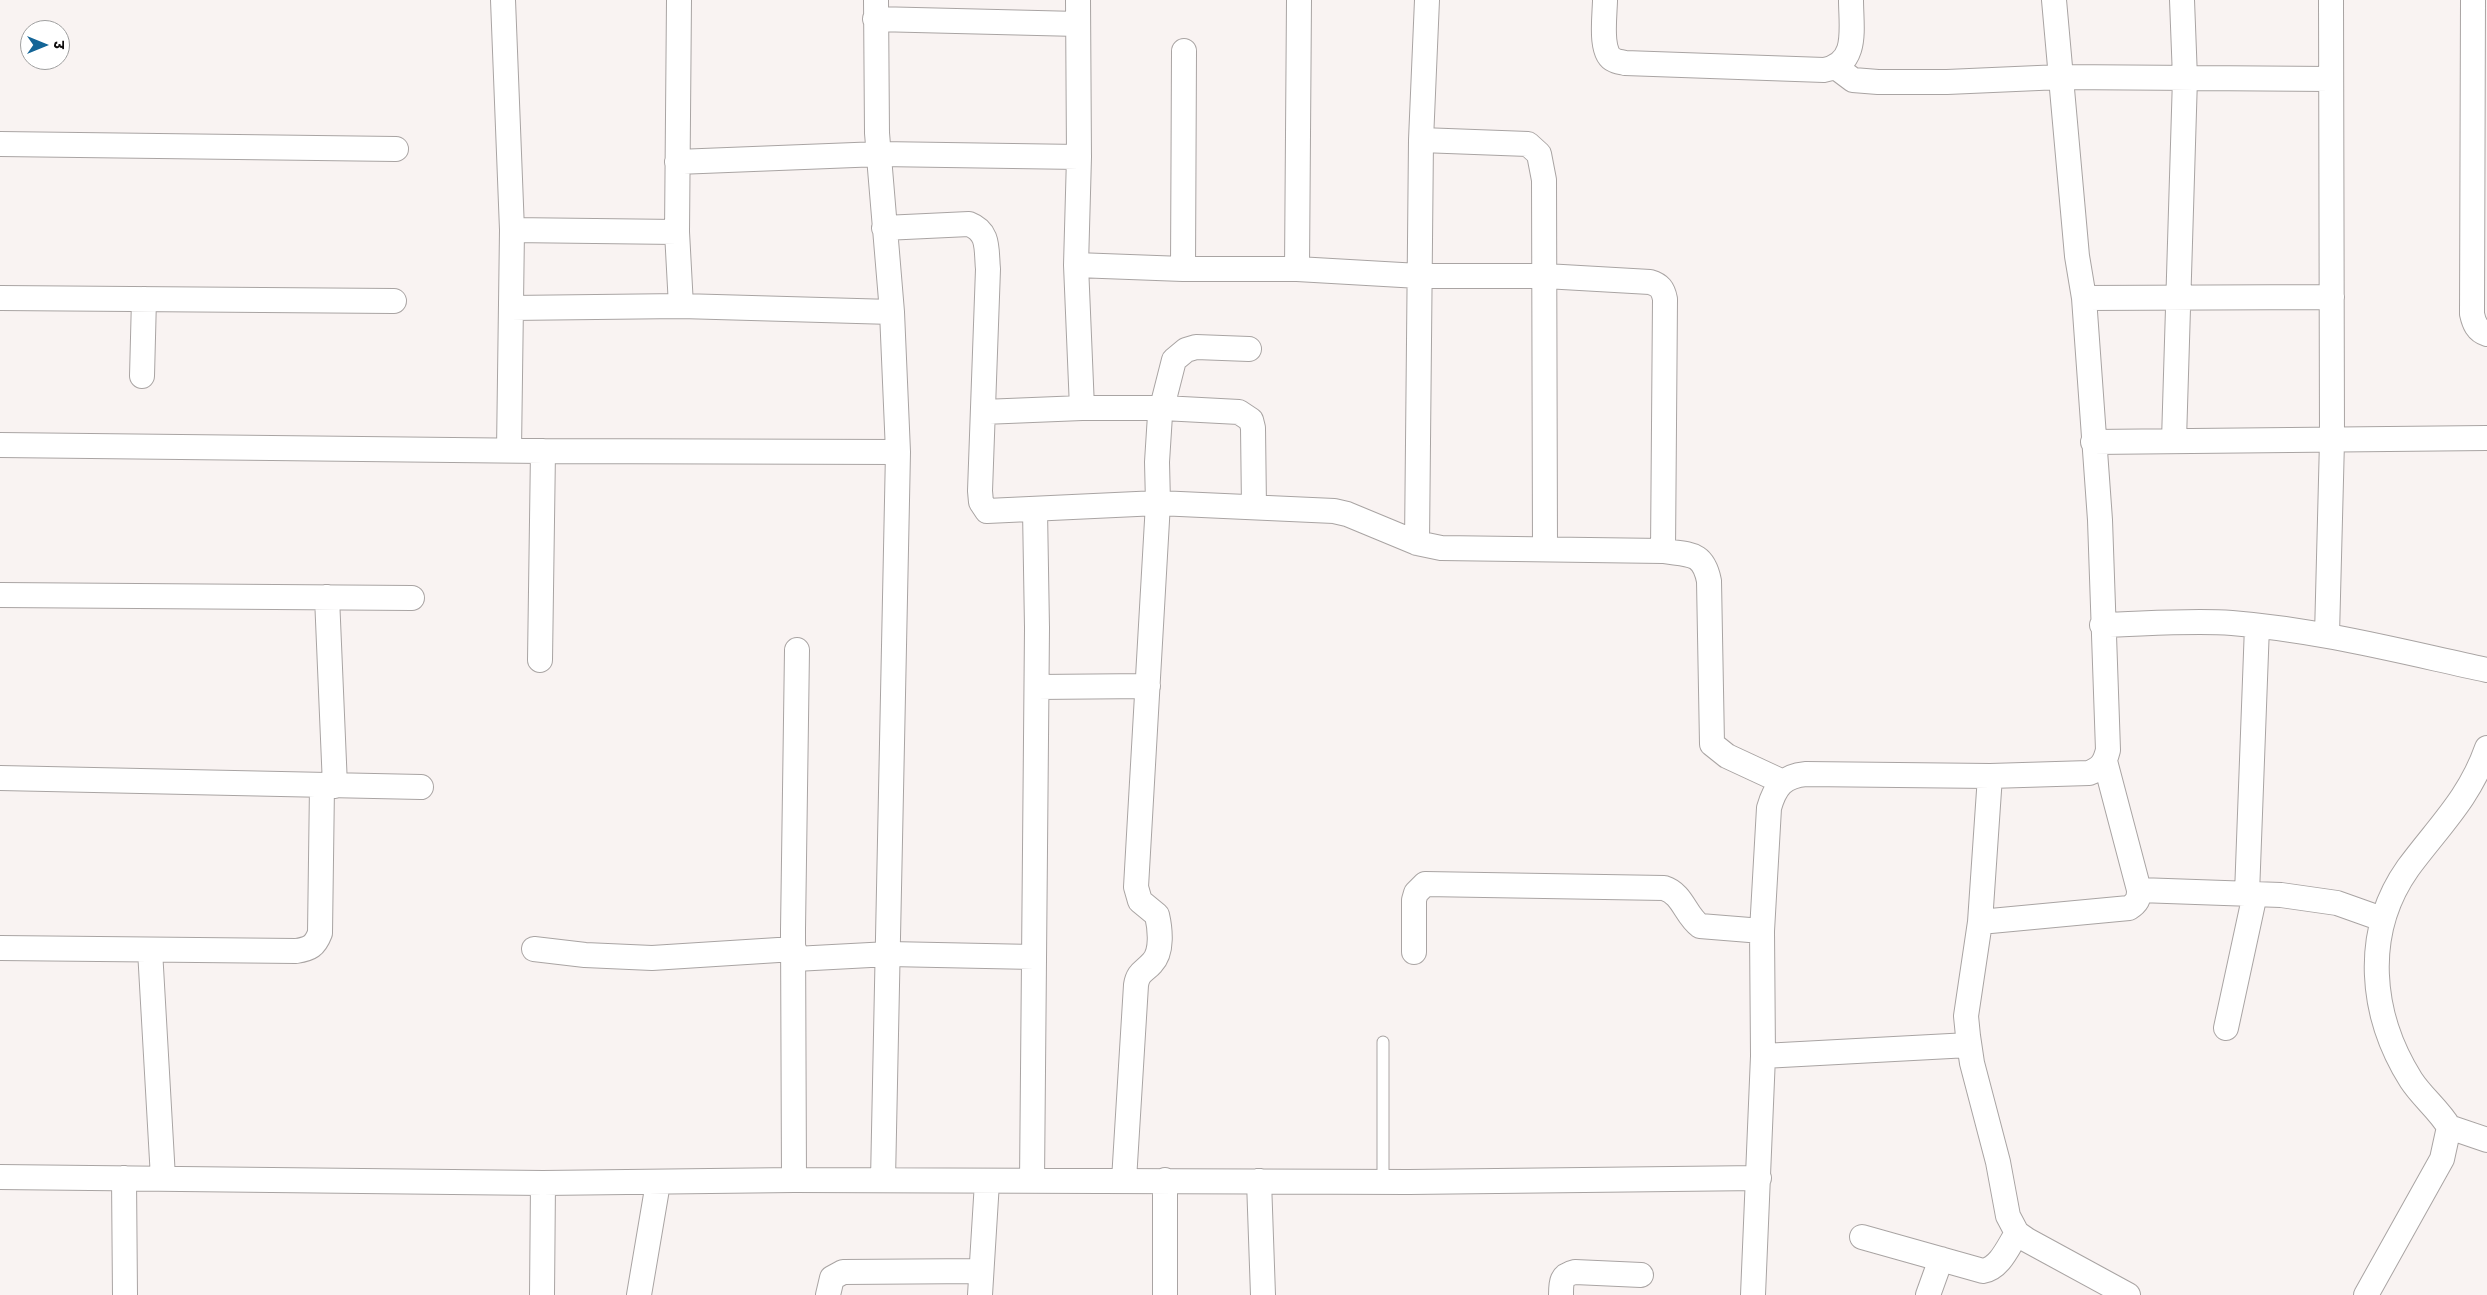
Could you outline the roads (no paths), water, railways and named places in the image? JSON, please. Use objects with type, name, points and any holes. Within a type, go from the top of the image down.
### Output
[{"type":"street","points":[[503,0],[512,230],[509,450]]},
{"type":"street","points":[[679,0],[677,232],[681,306]]},
{"type":"street","points":[[1078,0],[1076,265],[1082,408]]},
{"type":"street","points":[[1297,269],[1299,0]]},
{"type":"street","points":[[1417,543],[1421,140],[1427,0]]},
{"type":"street","points":[[1606,0],[1605,47],[1606,53],[1613,60],[1625,63],[1824,70],[1837,68],[1844,62],[1850,44],[1851,0]]},
{"type":"street","points":[[1980,922],[2129,908],[2136,904],[2139,898],[2139,890],[2105,762],[2108,750],[2102,625],[2100,520],[2084,298],[2077,256],[2054,0]]},
{"type":"street","points":[[2174,440],[2185,78],[2182,0]]},
{"type":"street","points":[[2326,635],[2332,441],[2331,0]]},
{"type":"street","points":[[2473,0],[2480,145],[2472,314],[2475,325],[2487,334]]},
{"type":"street","points":[[883,1180],[898,452],[892,312],[884,228],[880,154],[876,132],[875,10],[1078,24]]},
{"type":"street","points":[[1184,51],[1184,269]]},
{"type":"street","points":[[1837,68],[1852,80],[1878,82],[1947,82],[2061,77],[2330,79]]},
{"type":"street","points":[[1421,140],[1528,144],[1535,148],[1540,160],[1544,180],[1545,549]]},
{"type":"street","points":[[0,144],[396,148]]},
{"type":"street","points":[[677,162],[880,154],[1078,158]]},
{"type":"street","points":[[884,228],[969,224],[979,228],[984,234],[988,270],[980,491],[983,508],[987,511],[1158,503],[1334,511],[1347,514],[1417,543],[1457,550],[1663,551],[1696,556],[1706,566],[1709,581],[1712,744],[1727,756],[1783,782]]},
{"type":"street","points":[[512,230],[677,232]]},
{"type":"street","points":[[1076,265],[1184,269],[1297,269],[1419,276],[1545,276],[1650,282],[1658,285],[1663,290],[1665,299],[1663,551]]},
{"type":"street","points":[[2084,298],[2332,297]]},
{"type":"street","points":[[0,298],[394,301]]},
{"type":"street","points":[[142,376],[144,299]]},
{"type":"street","points":[[511,308],[681,306],[892,312]]},
{"type":"street","points":[[1124,1180],[1136,985],[1139,973],[1153,962],[1159,947],[1157,915],[1140,901],[1136,887],[1158,503],[1156,462],[1160,415],[1174,360],[1186,350],[1196,347],[1249,349]]},
{"type":"street","points":[[983,412],[1082,408],[1163,408],[1239,412],[1252,420],[1254,507]]},
{"type":"street","points":[[2093,442],[2487,438]]},
{"type":"street","points":[[0,445],[509,450],[543,452],[898,452]]},
{"type":"street","points":[[540,660],[543,452]]},
{"type":"street","points":[[1032,1180],[1037,687],[1035,510]]},
{"type":"street","points":[[0,595],[412,598]]},
{"type":"street","points":[[0,948],[296,951],[309,949],[316,943],[320,933],[329,786],[327,597]]},
{"type":"street","points":[[2102,625],[2230,623],[2257,626],[2326,635],[2487,670]]},
{"type":"street","points":[[2226,1028],[2251,894],[2257,626]]},
{"type":"street","points":[[794,1180],[797,650]]},
{"type":"street","points":[[1037,687],[1148,686]]},
{"type":"street","points":[[2487,748],[2478,772],[2460,803],[2408,869],[2395,890],[2382,918],[2376,986],[2380,1012],[2409,1077],[2420,1095],[2443,1118],[2449,1127],[2487,1140]]},
{"type":"street","points":[[1753,1295],[1763,1056],[1762,931],[1769,808],[1773,793],[1792,775],[1990,776],[2089,773],[2098,769],[2105,762]]},
{"type":"street","points":[[1990,776],[1980,922],[1966,1016],[1968,1045],[1998,1162],[2008,1216],[2016,1233],[2128,1295]]},
{"type":"street","points":[[0,778],[421,787]]},
{"type":"street","points":[[1414,952],[1414,900],[1416,893],[1425,884],[1664,888],[1678,895],[1694,922],[1700,926],[1762,931]]},
{"type":"street","points":[[2139,890],[2251,894],[2316,899],[2337,903],[2382,918]]},
{"type":"street","points":[[534,949],[585,955],[652,958],[795,954],[1034,957]]},
{"type":"street","points":[[150,950],[163,1178]]},
{"type":"street","points":[[1763,1056],[1968,1045]]},
{"type":"street","points":[[2366,1295],[2442,1159],[2449,1127]]},
{"type":"street","points":[[0,1177],[543,1183],[794,1180],[1383,1182],[1759,1178]]},
{"type":"street","points":[[124,1178],[125,1295]]},
{"type":"street","points":[[1165,1180],[1165,1295]]},
{"type":"street","points":[[1259,1181],[1263,1295]]},
{"type":"street","points":[[980,1295],[987,1182]]},
{"type":"street","points":[[542,1295],[543,1183]]},
{"type":"street","points":[[639,1295],[658,1183]]},
{"type":"street","points":[[1862,1238],[1983,1271],[1991,1270],[1997,1264],[2016,1233]]},
{"type":"street","points":[[1928,1295],[1941,1259]]},
{"type":"street","points":[[828,1295],[832,1278],[843,1272],[981,1271]]},
{"type":"street","points":[[1561,1295],[1561,1280],[1566,1274],[1575,1272],[1641,1274]]},
{"type":"lane","points":[[1383,1042],[1383,1182]]}]
